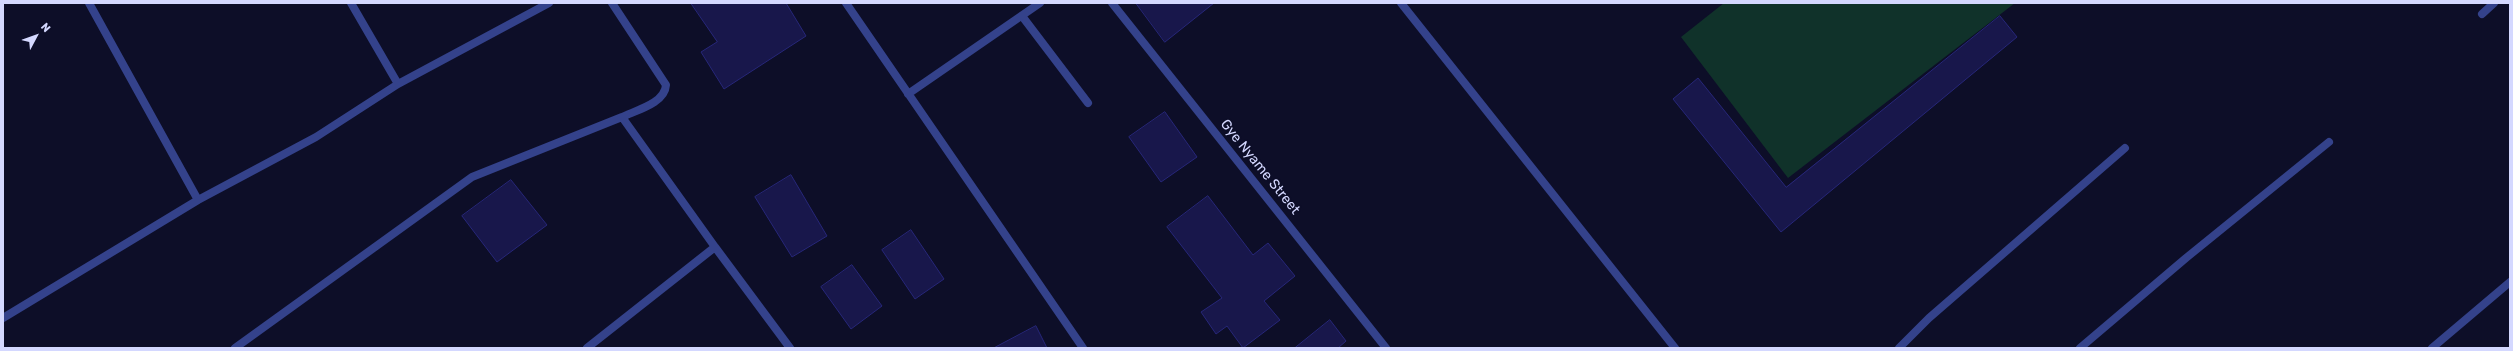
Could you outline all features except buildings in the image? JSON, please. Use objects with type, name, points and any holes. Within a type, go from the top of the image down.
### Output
[{"type":"street","points":[[89,3],[198,200]]},
{"type":"street","points":[[351,3],[398,84]]},
{"type":"street","points":[[3,318],[198,200],[316,137],[398,84],[550,3]]},
{"type":"street","points":[[235,348],[472,177],[622,117],[658,100],[666,92],[666,84],[612,3]]},
{"type":"street","points":[[846,3],[1083,348]]},
{"type":"street","points":[[908,94],[1040,3]]},
{"type":"street","name":"Gye Nyame Street","points":[[1112,3],[1386,348]]},
{"type":"street","points":[[1401,3],[1675,348]]},
{"type":"street","points":[[2482,14],[2494,3]]},
{"type":"street","points":[[1022,16],[1088,103]]},
{"type":"street","points":[[622,117],[715,247],[790,348]]},
{"type":"street","points":[[2080,348],[2186,258],[2329,142]]},
{"type":"street","points":[[1899,348],[1929,318],[2125,148]]},
{"type":"street","points":[[587,348],[715,247]]},
{"type":"street","points":[[2432,348],[2510,282]]},
{"type":"green space","points":[[1724,3],[2015,3],[1788,178],[1681,37]]}]
